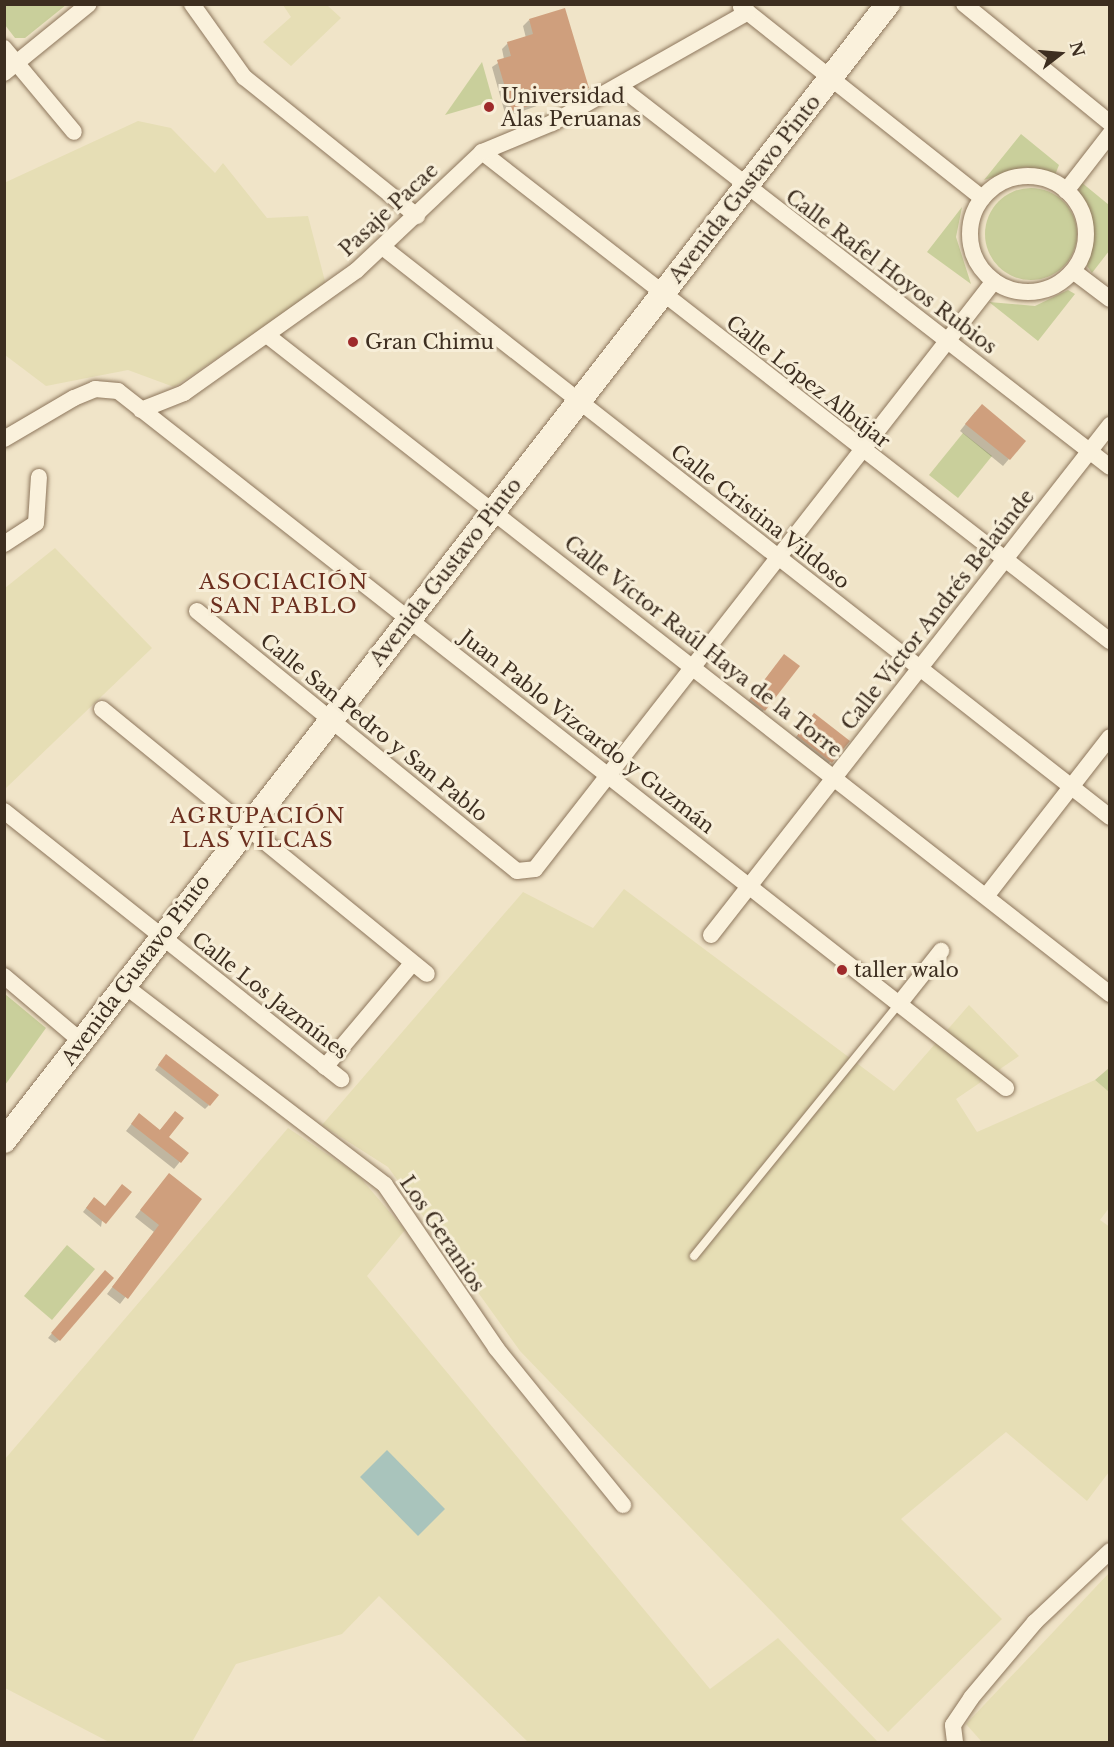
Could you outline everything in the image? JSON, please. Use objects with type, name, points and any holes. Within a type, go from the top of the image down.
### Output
[{"type":"main road","name":"Avenida Gustavo Pinto","points":[[4,1141],[162,938],[244,828],[411,618],[888,4]]},
{"type":"street","points":[[11,68],[89,4]]},
{"type":"street","points":[[192,4],[244,77],[417,216]]},
{"type":"street","points":[[964,4],[1110,123]]},
{"type":"street","points":[[743,8],[982,198]]},
{"type":"street","name":"Pasaje Pacae","points":[[141,410],[184,393],[268,336],[385,249],[482,152],[619,86],[743,8]]},
{"type":"street","points":[[4,48],[11,68],[74,132]]},
{"type":"street","name":"Calle Rafel Hoyos Rubios","points":[[619,86],[746,187],[1110,467]]},
{"type":"street","points":[[1066,191],[1110,134]]},
{"type":"street","name":"Calle López Albújar","points":[[482,152],[862,451],[1110,641]]},
{"type":"street","points":[[1023,176],[1046,179],[1066,191],[1080,210],[1085,231],[1072,271],[1037,291],[1015,291],[994,281],[978,264],[970,242],[972,219],[982,198],[1000,183],[1023,176]]},
{"type":"street","name":"Calle Cristina Vildoso","points":[[385,249],[779,560],[920,667],[1110,817]]},
{"type":"street","points":[[1072,271],[1110,299]]},
{"type":"street","points":[[606,774],[696,665],[862,451],[950,343],[994,281]]},
{"type":"street","name":"Calle Víctor Raúl Haya de la Torre","points":[[268,336],[696,665],[834,777],[987,895],[1110,994]]},
{"type":"street","points":[[4,439],[96,389],[118,390],[141,410]]},
{"type":"street","name":"Juan Pablo Vizcardo y Guzmán","points":[[141,410],[411,618],[1006,1088]]},
{"type":"street","name":"Calle Víctor Andrés Belaúnde","points":[[711,935],[1110,424]]},
{"type":"street","points":[[4,544],[36,523],[39,477]]},
{"type":"street","name":"Calle San Pedro y San Pablo","points":[[197,611],[517,871],[527,872],[535,869],[606,774]]},
{"type":"street","points":[[102,709],[411,965],[427,974]]},
{"type":"street","points":[[987,895],[1110,737]]},
{"type":"street","name":"Calle Los Jazmínes","points":[[4,811],[341,1079]]},
{"type":"street","points":[[899,1004],[941,951]]},
{"type":"street","points":[[325,1067],[411,965]]},
{"type":"street","points":[[4,976],[81,1042]]},
{"type":"street","name":"Los Geranios","points":[[125,986],[385,1185],[496,1348],[623,1505]]},
{"type":"street","points":[[956,1743],[953,1725],[971,1698],[1035,1622],[1110,1551]]},
{"type":"lane","points":[[694,1256],[899,1004]]},
{"type":"shaded area","points":[[283,5],[327,5],[341,18],[291,66],[263,42],[291,17]]},
{"type":"shaded area","points":[[138,121],[171,128],[215,173],[223,163],[267,218],[308,216],[326,285],[174,387],[128,370],[46,386],[5,355],[4,183]]},
{"type":"shaded area","points":[[55,548],[152,648],[5,789],[5,588]]},
{"type":"shaded area","points":[[624,889],[894,1091],[969,1005],[1019,1056],[956,1099],[977,1132],[1095,1080],[1109,1092],[1109,1208],[1100,1220],[1110,1227],[1109,1472],[1087,1501],[1006,1432],[901,1519],[1002,1619],[888,1732],[520,1351],[388,1167],[322,1125],[523,892],[593,928]]},
{"type":"shaded area","points":[[288,1128],[358,1175],[405,1230],[367,1276],[710,1689],[778,1638],[878,1742],[528,1742],[379,1596],[342,1634],[236,1664],[192,1742],[109,1742],[5,1688],[5,1459]]},
{"type":"shaded area","points":[[1109,1573],[1109,1742],[982,1742],[966,1724]]},
{"type":"green space","points":[[4,5],[66,5],[25,38],[15,38],[5,25]]},
{"type":"green space","points":[[482,62],[493,101],[445,115]]},
{"type":"green space","points":[[1021,134],[1059,165],[1055,175],[1026,167],[984,180]]},
{"type":"green space","points":[[1081,182],[1109,205],[1109,251],[1092,273],[1087,266],[1093,224],[1079,191]]},
{"type":"green space","points":[[1031,188],[1049,191],[1064,201],[1074,216],[1077,234],[1074,252],[1064,267],[1049,277],[1031,280],[1013,277],[998,267],[988,252],[985,234],[988,216],[998,201],[1013,191]]},
{"type":"green space","points":[[962,207],[956,237],[971,284],[927,252]]},
{"type":"green space","points":[[1068,290],[1075,294],[1038,341],[989,302],[1035,306]]},
{"type":"green space","points":[[963,433],[992,456],[958,498],[929,475]]},
{"type":"green space","points":[[5,994],[46,1028],[5,1085]]},
{"type":"green space","points":[[1109,1068],[1109,1092],[1095,1080]]},
{"type":"green space","points":[[67,1245],[95,1269],[52,1320],[24,1296]]},
{"type":"water","points":[[387,1450],[445,1509],[418,1536],[360,1477]]},
{"type":"building","points":[[565,8],[589,88],[512,111],[497,60],[511,56],[507,42],[533,34],[529,19]]},
{"type":"building","points":[[982,404],[1026,441],[1010,460],[965,424]]},
{"type":"building","points":[[784,654],[800,666],[765,711],[750,699]]},
{"type":"building","points":[[814,713],[850,741],[832,763],[797,736]]},
{"type":"building","points":[[166,1054],[219,1095],[210,1106],[158,1065]]},
{"type":"building","points":[[175,1111],[184,1118],[169,1137],[189,1153],[181,1163],[131,1124],[139,1113],[160,1130]]},
{"type":"building","points":[[169,1173],[202,1199],[128,1299],[112,1287],[159,1225],[140,1210]]},
{"type":"building","points":[[122,1184],[132,1192],[106,1224],[86,1208],[94,1197],[105,1206]]},
{"type":"building","points":[[105,1270],[114,1278],[60,1341],[51,1333]]},
{"type":"place","name":"Universidad Alas Peruanas","points":[[489,107]]},
{"type":"place","name":"Gran Chimu","points":[[353,342]]},
{"type":"place","name":"taller walo","points":[[842,970]]},
{"type":"district","name":"ASOCIACIÓN SAN PABLO","points":[[284,594]]},
{"type":"district","name":"AGRUPACIÓN LAS VILCAS","points":[[258,828]]}]
